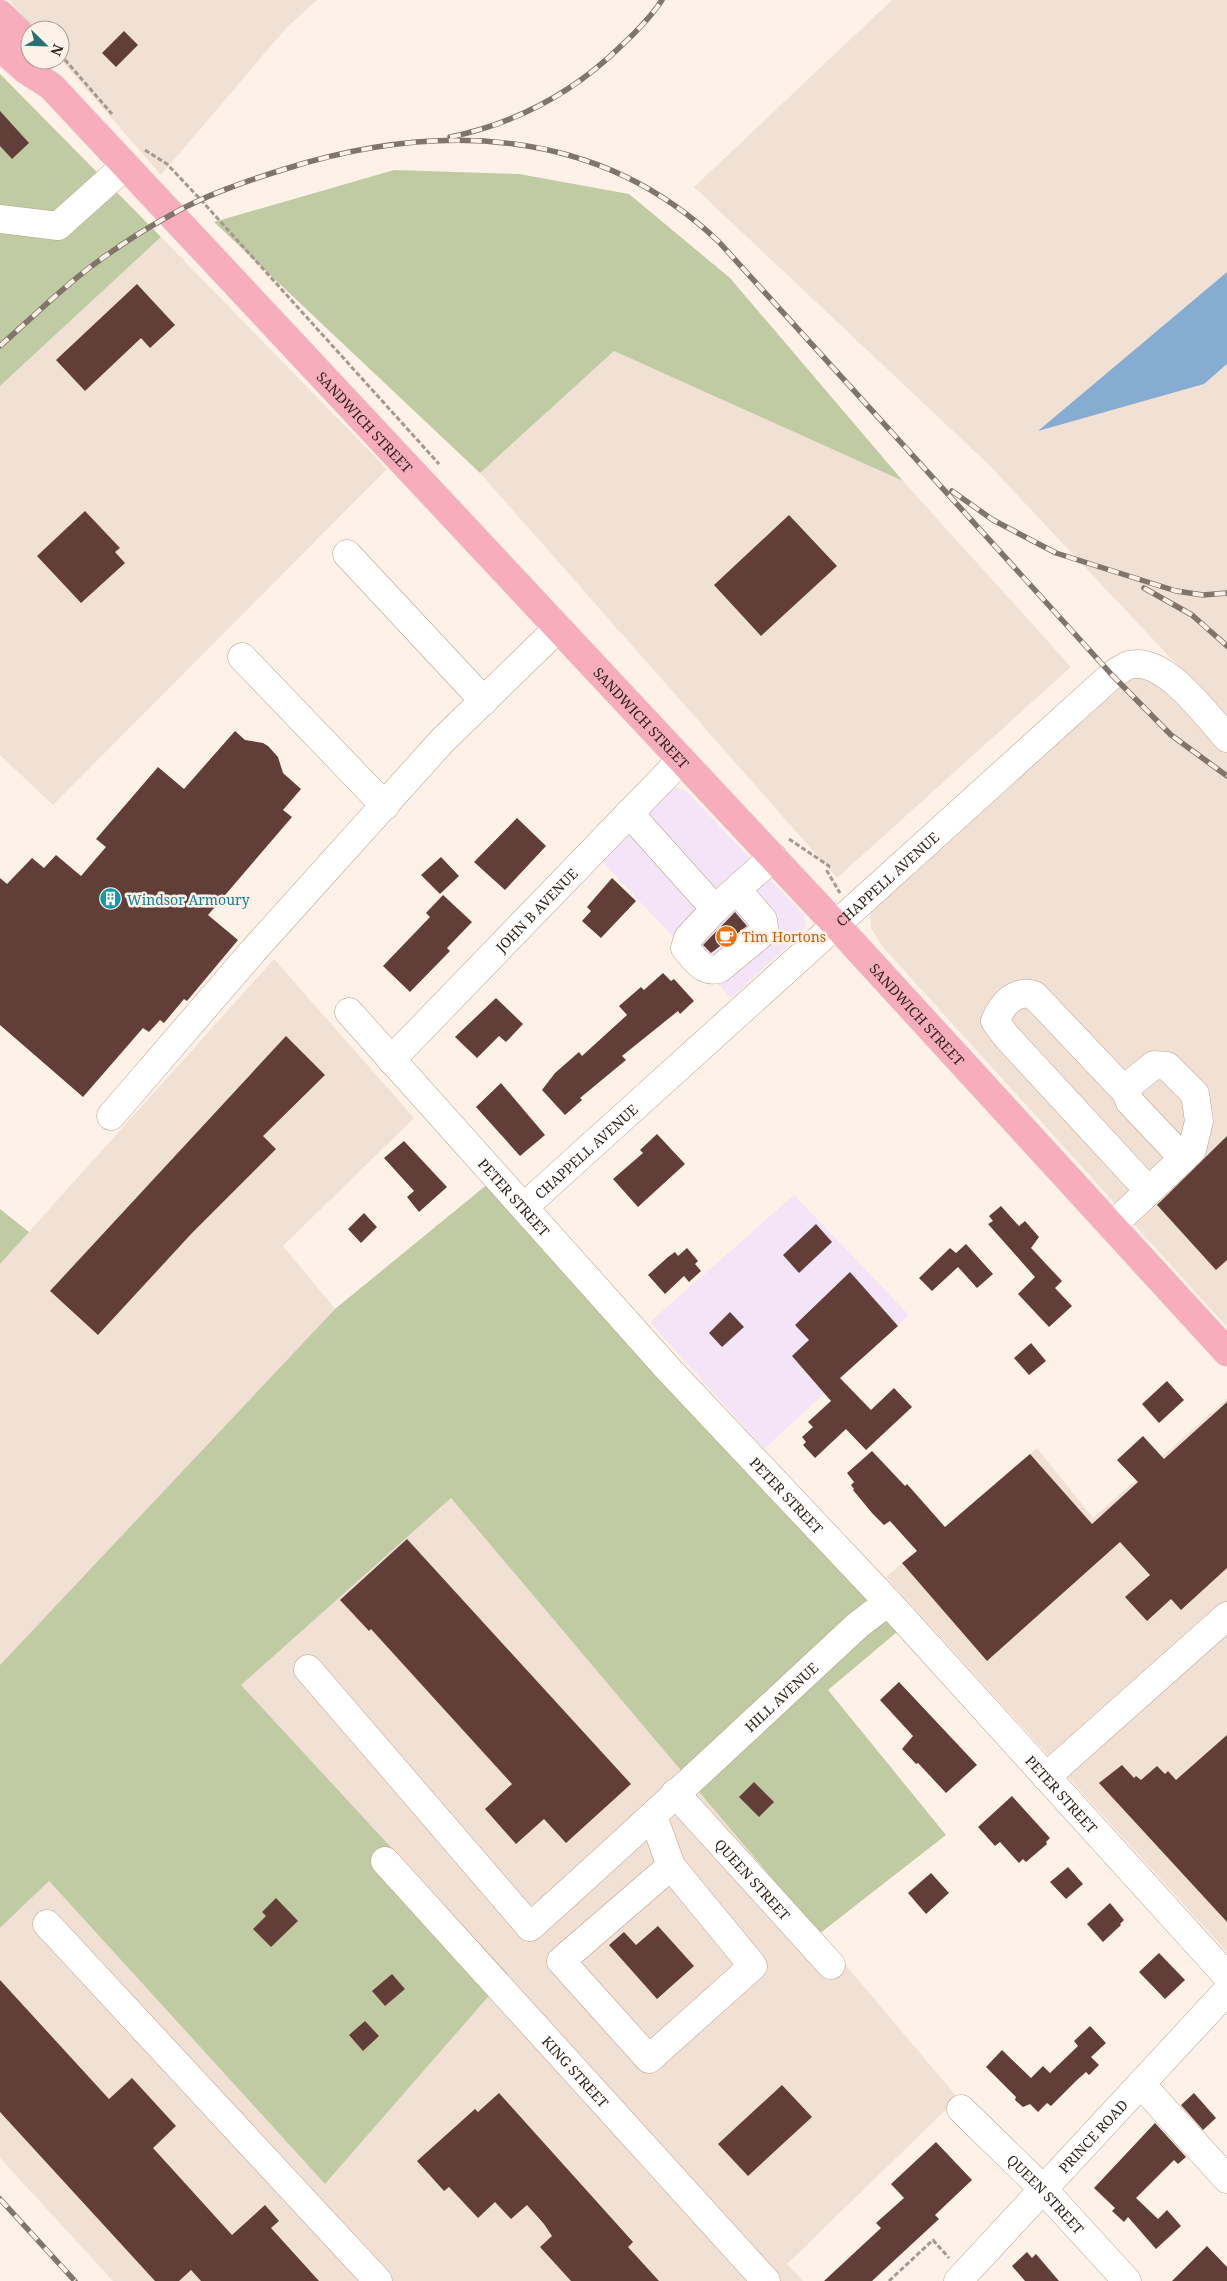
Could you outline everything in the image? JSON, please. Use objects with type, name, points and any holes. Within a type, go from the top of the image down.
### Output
[{"type":"main road","points":[[0,14],[20,33]]},
{"type":"main road","points":[[0,47],[26,70],[51,86]]},
{"type":"main road","points":[[47,70],[51,86]]},
{"type":"main road","name":"SANDWICH STREET","points":[[51,86],[133,156],[558,628],[681,760],[778,846],[836,925],[1227,1352]]},
{"type":"street","points":[[0,219],[58,226],[133,156]]},
{"type":"street","points":[[347,554],[484,701]]},
{"type":"street","points":[[111,1116],[253,951],[442,741],[558,628]]},
{"type":"street","points":[[242,657],[385,806]]},
{"type":"street","name":"CHAPPELL AVENUE","points":[[525,1206],[1112,675],[1129,665],[1159,670],[1177,683],[1227,738]]},
{"type":"street","name":"JOHN B AVENUE","points":[[391,1060],[681,760]]},
{"type":"street","points":[[629,814],[715,909]]},
{"type":"street","points":[[737,890],[763,920],[764,928],[759,936],[719,969],[711,971],[703,968],[685,948],[688,938],[778,846]]},
{"type":"street","points":[[1148,1191],[1006,1036],[995,1020],[1000,1010],[1015,996],[1027,993],[1034,995],[1126,1092],[1130,1102],[1183,1158]]},
{"type":"street","name":"PETER STREET","points":[[349,1012],[525,1206],[670,1371],[888,1602],[1227,1976]]},
{"type":"street","points":[[1112,1226],[1192,1150],[1199,1121],[1195,1094],[1167,1066],[1154,1066],[1129,1085],[1126,1092]]},
{"type":"street","name":"HILL AVENUE","points":[[308,1669],[530,1927],[653,1816],[675,1793],[858,1625],[888,1602]]},
{"type":"street","points":[[1046,1777],[1227,1616]]},
{"type":"street","name":"QUEEN STREET","points":[[675,1793],[831,1965]]},
{"type":"street","points":[[653,1816],[671,1866],[753,1966],[649,2059],[561,1961],[671,1866]]},
{"type":"street","name":"KING STREET","points":[[385,1861],[766,2281]]},
{"type":"street","points":[[47,1924],[378,2281]]},
{"type":"street","name":"PRINCE ROAD","points":[[961,2278],[1227,1991]]},
{"type":"street","points":[[1140,2084],[1227,2179]]},
{"type":"street","name":"QUEEN STREET","points":[[961,2109],[1043,2189],[1127,2281]]},
{"type":"path","points":[[70,66],[115,118]]},
{"type":"path","points":[[133,156],[167,164],[443,468]]},
{"type":"path","points":[[778,846],[829,866],[827,871]]},
{"type":"path","points":[[889,2281],[933,2240],[961,2278]]},
{"type":"shaded area","points":[[9,0],[317,0],[287,27],[161,175],[70,70],[70,20],[26,20]]},
{"type":"shaded area","points":[[892,0],[1227,0],[1227,272],[1040,430],[1204,384],[1227,364],[1227,718],[988,464],[694,187]]},
{"type":"shaded area","points":[[161,237],[387,469],[53,805],[0,755],[0,386]]},
{"type":"shaded area","points":[[614,351],[903,481],[1071,667],[837,878],[480,473]]},
{"type":"shaded area","points":[[1135,669],[1189,711],[1227,753],[1227,1327],[882,946],[871,928],[870,908]]},
{"type":"shaded area","points":[[676,787],[686,791],[803,914],[806,923],[802,933],[731,998],[597,856],[664,790]]},
{"type":"shaded area","points":[[274,959],[414,1118],[283,1246],[335,1309],[0,1665],[0,1264]]},
{"type":"shaded area","points":[[794,1195],[909,1315],[764,1449],[650,1322]]},
{"type":"shaded area","points":[[1227,1399],[1227,1952],[886,1577],[1037,1448],[1093,1518]]},
{"type":"shaded area","points":[[451,1498],[958,2098],[787,2264],[803,2281],[113,2281],[0,2158],[0,1928],[49,1881],[325,2184],[508,1974],[240,1685]]},
{"type":"green space","points":[[0,74],[161,237],[0,386]]},
{"type":"green space","points":[[394,170],[519,174],[629,194],[730,278],[903,481],[614,351],[480,473],[214,222]]},
{"type":"green space","points":[[495,1178],[903,1627],[828,1690],[946,1835],[819,1934],[451,1498],[241,1685],[508,1974],[325,2184],[49,1881],[0,1928],[0,1665],[335,1309]]},
{"type":"green space","points":[[0,1209],[29,1232],[0,1264]]},
{"type":"water","points":[[1227,272],[1227,364],[1204,384],[1038,431]]},
{"type":"building","points":[[124,31],[138,45],[116,67],[102,53]]},
{"type":"building","points":[[0,111],[29,143],[12,159],[0,146]]},
{"type":"building","points":[[137,284],[175,325],[150,348],[141,338],[85,391],[56,360]]},
{"type":"building","points":[[85,511],[120,548],[115,552],[125,563],[81,603],[37,556]]},
{"type":"building","points":[[789,515],[837,566],[761,636],[714,585]]},
{"type":"building","name":"Windsor Armoury","points":[[235,731],[245,740],[263,743],[268,746],[278,757],[283,773],[301,789],[283,810],[292,817],[208,915],[238,940],[187,1001],[184,999],[164,1023],[160,1020],[149,1032],[143,1028],[83,1097],[0,1025],[0,878],[7,884],[32,858],[44,868],[56,855],[81,876],[106,847],[96,839],[158,767],[184,789]]},
{"type":"building","points":[[517,818],[546,846],[505,890],[474,862]]},
{"type":"building","points":[[441,857],[459,876],[440,894],[421,875]]},
{"type":"building","points":[[612,878],[636,901],[601,938],[582,921],[591,911],[587,907]]},
{"type":"building","points":[[443,895],[472,922],[447,948],[450,951],[410,992],[383,966],[430,917],[426,913]]},
{"type":"building","points":[[735,912],[747,926],[711,953],[703,945]]},
{"type":"building","points":[[663,973],[671,981],[674,979],[694,1001],[680,1014],[678,1011],[622,1056],[626,1060],[580,1098],[582,1100],[565,1115],[542,1090],[555,1073],[579,1052],[582,1056],[627,1015],[619,1006],[641,987],[644,990]]},
{"type":"building","points":[[496,998],[523,1024],[506,1042],[499,1036],[477,1058],[455,1037]]},
{"type":"building","points":[[286,1036],[325,1075],[263,1136],[276,1149],[192,1233],[98,1335],[50,1291]]},
{"type":"building","points":[[501,1083],[545,1135],[520,1156],[476,1107]]},
{"type":"building","points":[[657,1134],[685,1164],[638,1207],[613,1179],[643,1153],[640,1150]]},
{"type":"building","points":[[1227,1136],[1227,1260],[1216,1270],[1157,1205]]},
{"type":"building","points":[[404,1141],[447,1187],[419,1212],[407,1197],[414,1191],[384,1158]]},
{"type":"building","points":[[1001,1206],[1019,1226],[1025,1221],[1039,1237],[1031,1248],[1062,1281],[1055,1288],[1072,1306],[1049,1327],[1018,1294],[1035,1277],[988,1224],[993,1221],[989,1216]]},
{"type":"building","points":[[364,1213],[377,1227],[361,1243],[348,1229]]},
{"type":"building","points":[[816,1224],[832,1242],[799,1273],[783,1255]]},
{"type":"building","points":[[966,1244],[993,1274],[977,1288],[958,1267],[932,1291],[919,1278],[950,1248],[956,1253]]},
{"type":"building","points":[[687,1248],[698,1261],[695,1264],[701,1271],[689,1282],[684,1276],[665,1294],[648,1275],[675,1252],[678,1256]]},
{"type":"building","points":[[850,1272],[898,1326],[840,1378],[871,1410],[894,1388],[912,1407],[866,1450],[846,1429],[815,1458],[803,1445],[806,1442],[802,1437],[813,1427],[808,1422],[831,1401],[792,1356],[809,1340],[795,1325]]},
{"type":"building","points":[[730,1312],[744,1327],[722,1347],[709,1333]]},
{"type":"building","points":[[1031,1343],[1046,1361],[1029,1375],[1014,1358]]},
{"type":"building","points":[[1167,1381],[1184,1400],[1159,1423],[1142,1404]]},
{"type":"building","points":[[1227,1402],[1227,1568],[1181,1610],[1171,1599],[1147,1621],[1125,1597],[1150,1575],[1120,1542],[987,1661],[902,1563],[917,1551],[890,1521],[884,1525],[872,1513],[853,1490],[851,1485],[854,1482],[847,1473],[872,1451],[905,1486],[907,1484],[945,1527],[1030,1454],[1092,1524],[1138,1482],[1117,1460],[1143,1436],[1164,1459]]},
{"type":"building","points":[[407,1539],[631,1784],[566,1843],[544,1819],[516,1844],[485,1809],[512,1784],[371,1629],[369,1631],[340,1600]]},
{"type":"building","points":[[899,1682],[977,1765],[946,1793],[902,1749],[913,1736],[880,1700]]},
{"type":"building","points":[[1227,1735],[1227,1922],[1099,1783],[1122,1765],[1134,1778],[1136,1776],[1141,1780],[1157,1766],[1165,1774],[1168,1771],[1176,1780]]},
{"type":"building","points":[[754,1782],[774,1802],[759,1817],[739,1797]]},
{"type":"building","points":[[1012,1796],[1050,1838],[1046,1842],[1047,1844],[1026,1862],[1023,1859],[1019,1863],[1000,1842],[995,1846],[978,1827]]},
{"type":"building","points":[[1068,1867],[1083,1884],[1066,1899],[1050,1882]]},
{"type":"building","points":[[931,1873],[949,1893],[926,1914],[908,1893]]},
{"type":"building","points":[[276,1898],[298,1921],[271,1947],[253,1929],[266,1916],[262,1912]]},
{"type":"building","points":[[1110,1903],[1124,1920],[1103,1942],[1087,1924]]},
{"type":"building","points":[[658,1926],[694,1966],[657,1999],[609,1945],[624,1932],[636,1945]]},
{"type":"building","points":[[1159,1953],[1185,1980],[1165,1999],[1139,1972]]},
{"type":"building","points":[[392,1974],[405,1989],[385,2006],[372,1991]]},
{"type":"building","points":[[0,1980],[109,2099],[132,2078],[176,2126],[153,2148],[232,2235],[265,2205],[279,2221],[271,2228],[319,2281],[201,2281],[191,2270],[179,2281],[155,2281],[0,2112]]},
{"type":"building","points":[[365,2021],[379,2036],[363,2051],[349,2035]]},
{"type":"building","points":[[1090,2026],[1106,2043],[1091,2057],[1099,2065],[1089,2075],[1086,2072],[1051,2106],[1047,2103],[1038,2112],[1030,2104],[1023,2107],[1015,2100],[1016,2097],[986,2067],[1002,2050],[1031,2078],[1043,2066],[1050,2073],[1078,2046],[1074,2041]]},
{"type":"building","points":[[782,2085],[812,2117],[748,2176],[718,2144]]},
{"type":"building","points":[[499,2093],[633,2242],[628,2247],[659,2281],[571,2281],[540,2247],[552,2236],[527,2205],[511,2219],[495,2202],[478,2218],[449,2187],[444,2191],[417,2161],[475,2109],[478,2112]]},
{"type":"building","points":[[1194,2093],[1216,2118],[1203,2130],[1181,2105]]},
{"type":"building","points":[[1155,2123],[1186,2157],[1178,2164],[1174,2160],[1136,2198],[1158,2219],[1167,2210],[1181,2226],[1156,2249],[1128,2217],[1124,2222],[1112,2211],[1115,2208],[1094,2188]]},
{"type":"building","points":[[936,2142],[972,2180],[935,2215],[939,2219],[872,2281],[824,2281],[881,2228],[876,2223],[904,2198],[891,2184]]},
{"type":"building","points":[[1207,2246],[1227,2267],[1227,2281],[1172,2281]]},
{"type":"building","points":[[1027,2252],[1032,2258],[1036,2254],[1059,2281],[1025,2281],[1012,2266]]},
{"type":"railway","points":[[450,137],[475,131],[521,114],[563,92],[603,63],[643,24],[662,0]]},
{"type":"railway","points":[[0,346],[77,278],[128,241],[197,201],[255,178],[343,154],[400,144],[458,140],[514,144],[569,155],[622,175],[672,204],[719,242],[1112,675],[1171,735],[1227,776]]},
{"type":"railway","points":[[952,491],[993,520],[1056,553],[1176,591],[1203,595],[1227,593]]},
{"type":"railway","points":[[1144,588],[1192,615],[1227,646]]},
{"type":"railway","points":[[0,2199],[75,2281]]},
{"type":"place","name":"Windsor Armoury","points":[[111,899]]},
{"type":"place","name":"Tim Hortons","points":[[726,936]]}]
